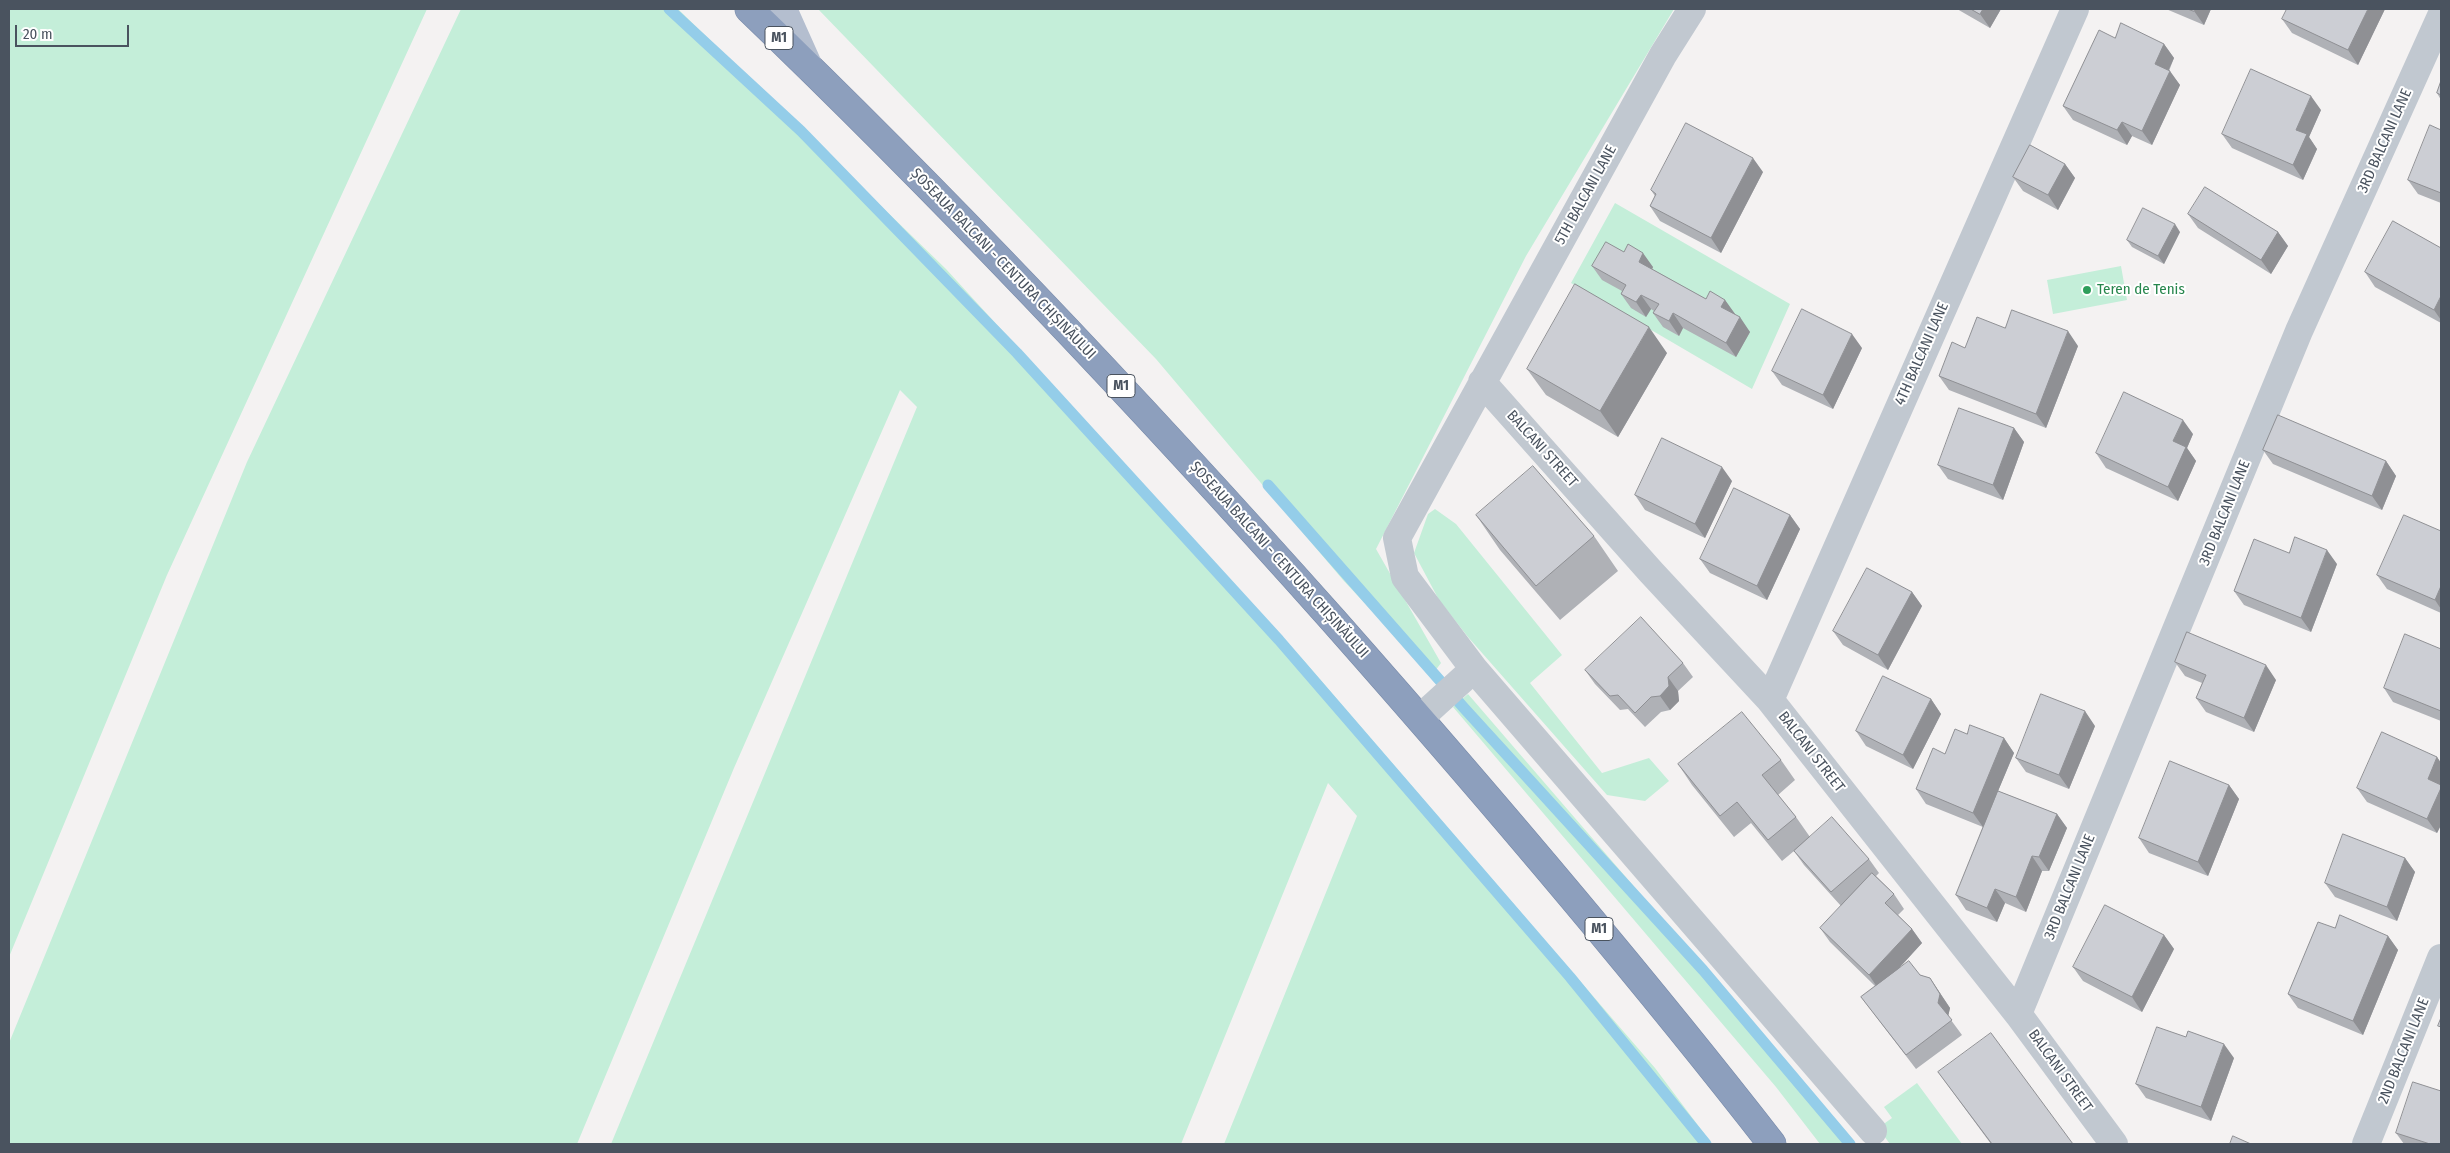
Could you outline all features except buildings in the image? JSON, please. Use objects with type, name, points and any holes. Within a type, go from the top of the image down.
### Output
[{"type":"highway","name":"ȘOSEAUA BALCANI - CENTURA CHIȘINĂULUI","points":[[749,9],[1066,326],[1216,488],[1429,709],[1519,832],[1718,1074],[1772,1144]]},
{"type":"main road","points":[[783,9],[809,67]]},
{"type":"street","name":"5TH BALCANI LANE","points":[[1692,9],[1663,55],[1397,538],[1405,577],[1467,675],[1874,1131]]},
{"type":"street","name":"4TH BALCANI LANE","points":[[1770,700],[2075,9]]},
{"type":"street","name":"3RD BALCANI LANE","points":[[2018,1014],[2299,331],[2441,16]]},
{"type":"street","name":"BALCANI STREET","points":[[1482,382],[1651,572],[1770,700],[2018,1014],[2114,1144]]},
{"type":"street","points":[[1429,709],[1467,675]]},
{"type":"street","name":"2ND BALCANI LANE","points":[[2366,1144],[2441,958]]},
{"type":"green space","points":[[9,9],[427,9],[167,575],[9,957]]},
{"type":"green space","points":[[461,9],[678,9],[946,269],[1305,662],[1655,1068],[1712,1144],[1224,1144],[1357,816],[1328,783],[1181,1144],[611,1144],[917,407],[900,390],[734,768],[577,1144],[9,1144],[9,1043],[247,462]]},
{"type":"green space","points":[[818,9],[1674,9],[1526,256],[1376,549],[1441,663],[1432,675],[1343,580],[1156,359]]},
{"type":"green space","points":[[1615,203],[1790,304],[1752,389],[1571,283]]},
{"type":"green space","name":"Teren de Tenis","points":[[2121,266],[2127,300],[2053,314],[2047,280]]},
{"type":"green space","points":[[1435,509],[1456,524],[1562,655],[1530,683],[1602,773],[1649,758],[1669,781],[1645,801],[1607,795],[1468,637],[1439,600],[1414,553],[1428,514]]},
{"type":"green space","points":[[1468,694],[1856,1144],[1820,1144],[1776,1087],[1453,707]]},
{"type":"green space","points":[[1917,1083],[1962,1144],[1890,1144],[1878,1128],[1892,1118],[1884,1107]]},
{"type":"waterway","points":[[669,9],[801,131],[1017,353],[1279,640],[1570,977],[1706,1144]]},
{"type":"waterway","points":[[1268,485],[1464,708],[1703,970],[1850,1144]]},
{"type":"place","name":"Teren de Tenis","points":[[2087,290]]}]
